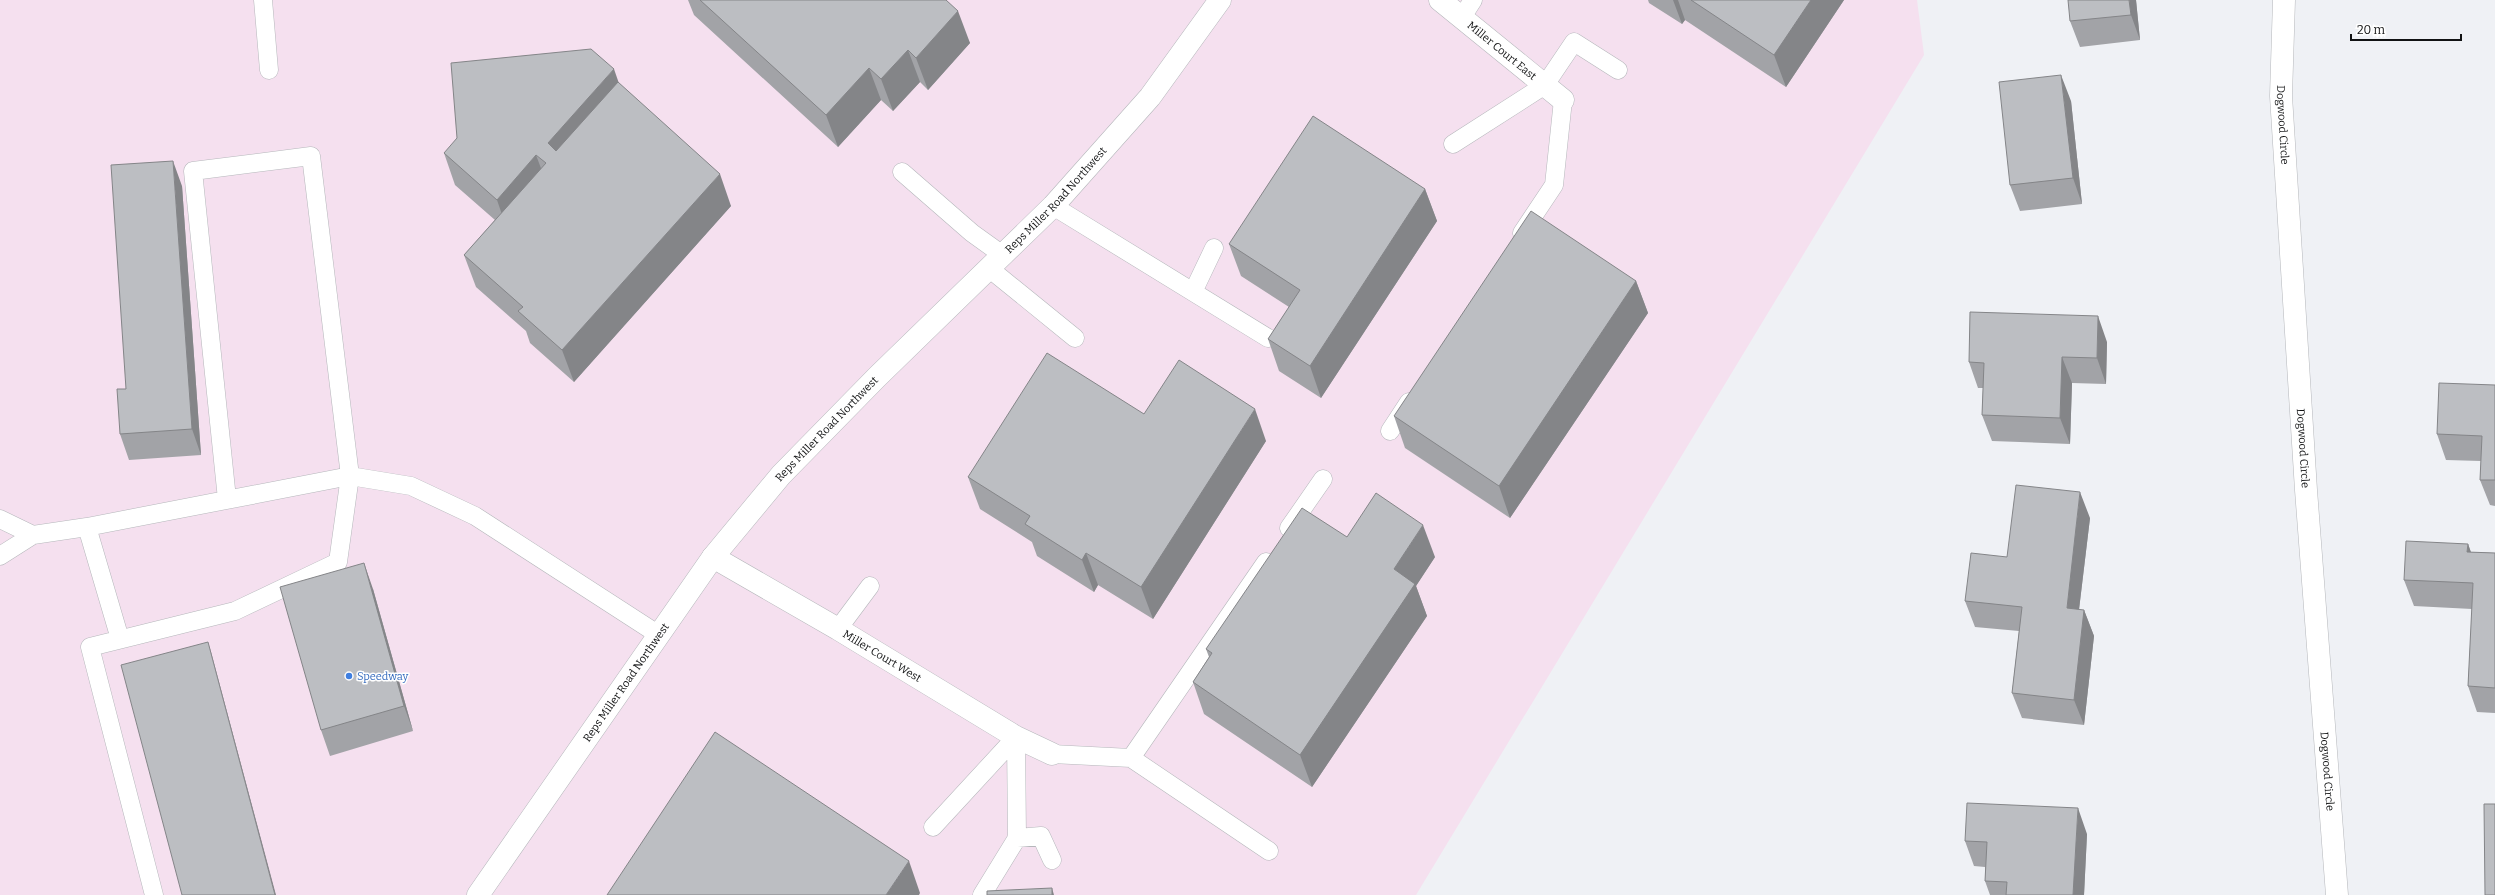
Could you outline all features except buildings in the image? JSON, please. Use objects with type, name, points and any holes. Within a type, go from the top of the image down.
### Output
[{"type":"street","name":"Reps Miller Road Northwest","points":[[478,895],[713,557],[781,475],[877,377],[997,263],[1053,206],[1150,97],[1220,0]]},
{"type":"street","name":"Miller Court East","points":[[1440,0],[1468,8],[1545,85],[1563,100]]},
{"type":"street","name":"Dogwood Circle","points":[[2284,0],[2281,96],[2306,490],[2336,895]]},
{"type":"street","name":"Miller Court West","points":[[713,557],[838,629],[1016,737],[1052,754]]},
{"type":"lane","points":[[263,0],[269,70]]},
{"type":"lane","points":[[1453,144],[1545,85],[1574,42],[1618,70]]},
{"type":"lane","points":[[1511,250],[1554,185],[1563,100]]},
{"type":"lane","points":[[154,895],[90,647],[235,612],[338,562],[350,476],[311,156],[193,171],[228,499]]},
{"type":"lane","points":[[902,172],[972,233],[997,263],[1075,338]]},
{"type":"lane","points":[[1053,206],[1268,338]]},
{"type":"lane","points":[[1193,292],[1214,248]]},
{"type":"lane","points":[[1390,431],[1420,386]]},
{"type":"lane","points":[[0,556],[33,535],[87,527],[350,476],[410,486],[475,516],[659,635]]},
{"type":"lane","points":[[1131,758],[1323,479]]},
{"type":"lane","points":[[0,519],[33,535]]},
{"type":"lane","points":[[87,527],[120,640]]},
{"type":"lane","points":[[838,629],[870,586]]},
{"type":"lane","points":[[933,827],[1016,737]]},
{"type":"lane","points":[[982,895],[1017,838],[1016,737]]},
{"type":"lane","points":[[1052,754],[1131,758],[1269,851]]},
{"type":"lane","points":[[1017,838],[1041,836],[1052,860]]},
{"type":"shaded area","points":[[0,0],[1917,0],[1924,55],[1416,895],[0,895]]},
{"type":"place","name":"Speedway","points":[[349,676]]}]
